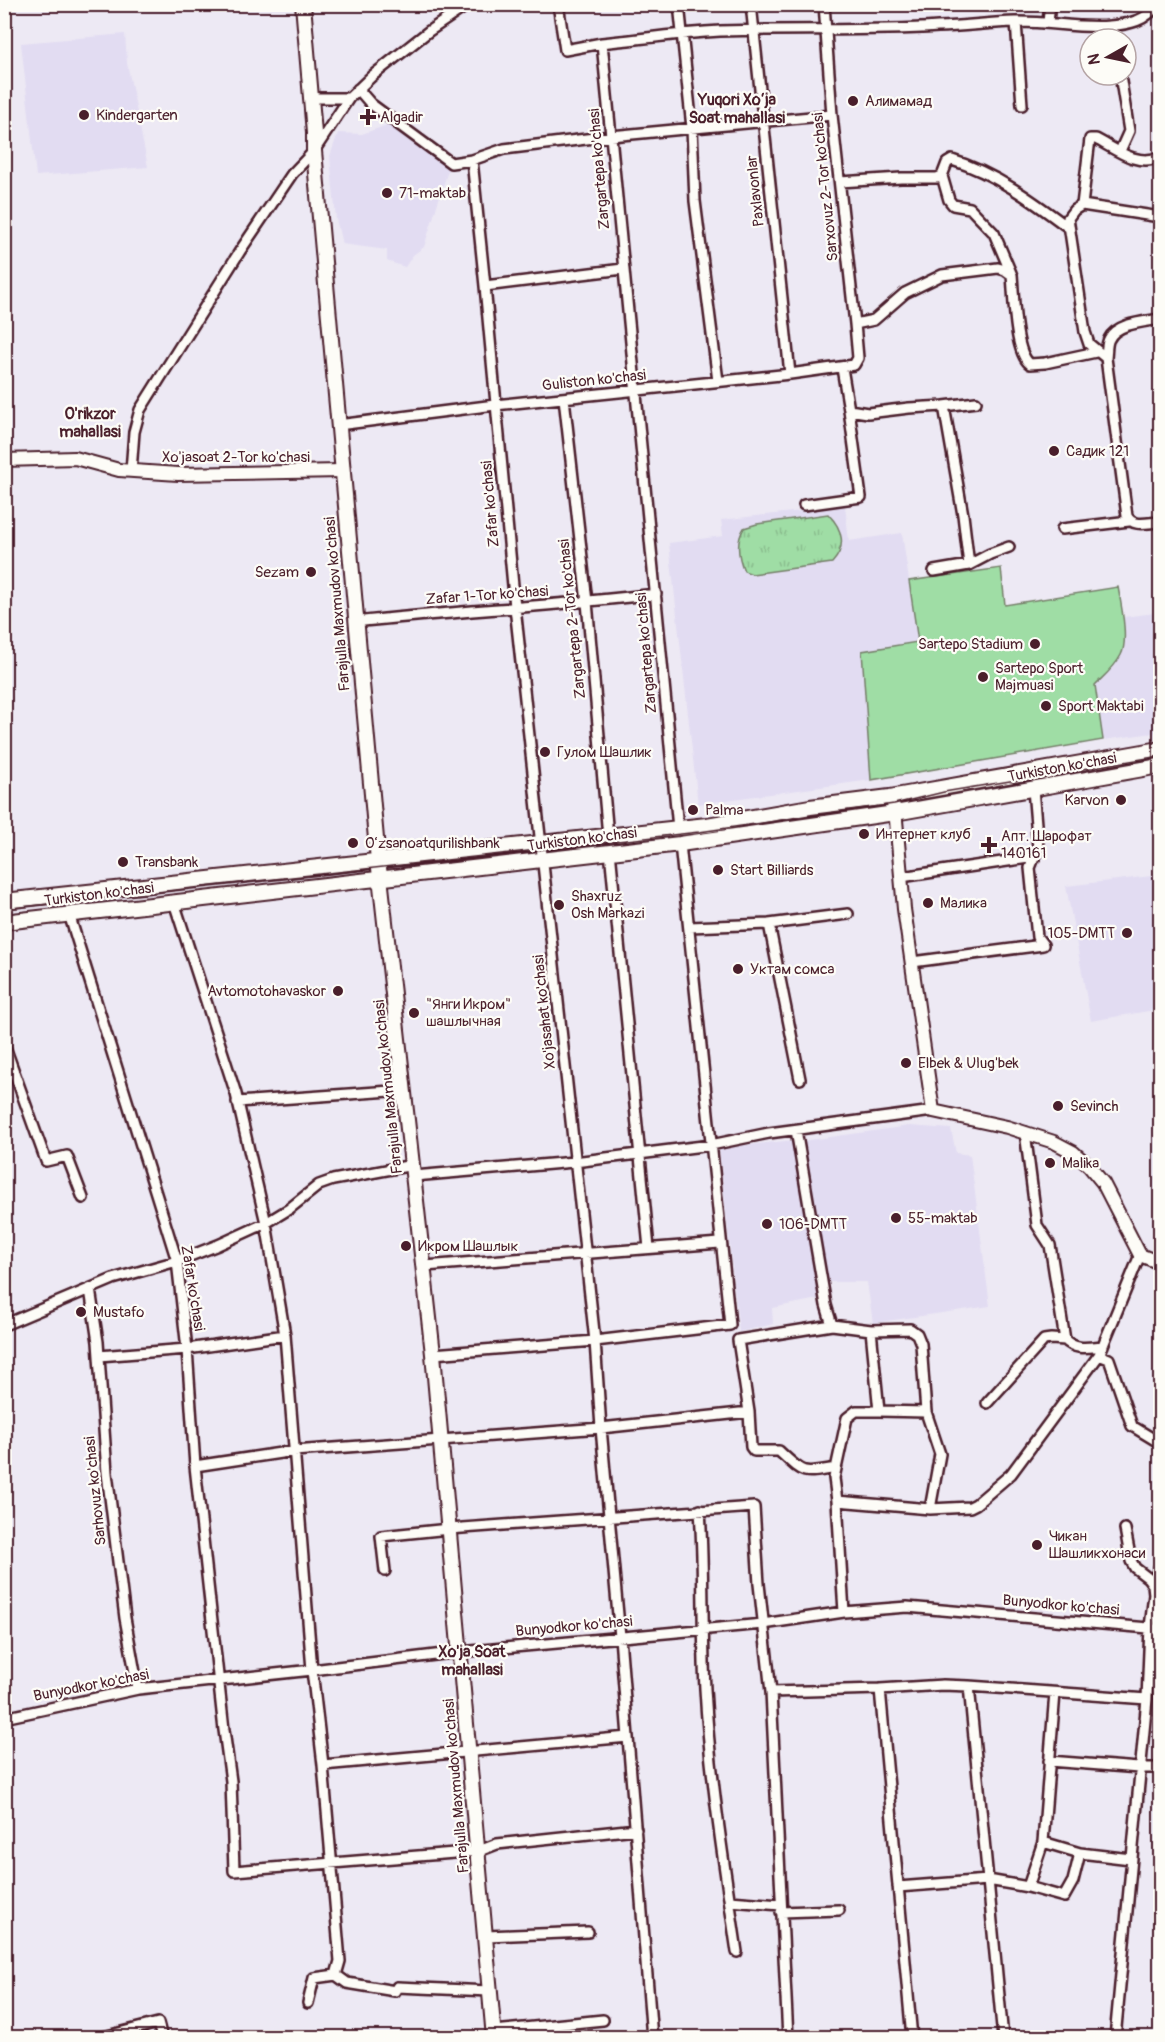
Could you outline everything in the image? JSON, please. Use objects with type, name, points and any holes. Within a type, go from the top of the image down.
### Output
[{"type":"main road","name":"Farajulla Maxmudov ko'chasi","points":[[303,4],[342,471],[378,860],[425,1266],[494,2034]]},
{"type":"main road","name":"Turkiston ko'chasi","points":[[4,901],[678,828],[890,796],[1161,749]]},
{"type":"main road","name":"Turkiston ko'chasi","points":[[4,922],[680,844],[895,813],[1161,766]]},
{"type":"street","points":[[130,471],[134,432],[140,410],[240,250],[292,174],[314,151],[349,98],[358,89],[429,31],[469,4]]},
{"type":"street","points":[[558,4],[565,50],[602,43],[682,34],[939,27],[1016,22],[1048,22],[1062,26],[1112,26],[1139,21],[1152,13],[1158,4]]},
{"type":"street","points":[[679,4],[693,128],[695,201],[718,381]]},
{"type":"street","name":"Paxlavonlar","points":[[751,4],[790,374]]},
{"type":"street","name":"Sarxovuz 2-Tor ko'chasi","points":[[824,4],[832,115],[858,358],[854,365]]},
{"type":"street","points":[[1048,22],[1050,4]]},
{"type":"street","points":[[1016,22],[1022,105]]},
{"type":"street","name":"Zargartepa ko'chasi","points":[[602,43],[678,828]]},
{"type":"street","points":[[1120,152],[1129,131],[1122,87]]},
{"type":"street","points":[[358,89],[371,104],[451,163],[472,160],[504,149],[611,136],[832,115]]},
{"type":"street","points":[[311,98],[349,98]]},
{"type":"street","points":[[1106,358],[1089,344],[1085,332],[1068,218],[1082,204],[1090,139],[1096,139],[1136,160],[1153,160],[1161,157]]},
{"type":"street","name":"Zafar ko'chasi","points":[[472,160],[515,607],[541,844]]},
{"type":"street","points":[[1069,228],[1021,193],[994,178],[960,162],[952,160],[947,163],[942,176],[949,200],[953,205],[970,208],[994,232],[1005,256],[1012,275],[1019,338],[1024,360],[1030,364],[1045,363],[1096,352]]},
{"type":"street","points":[[840,182],[942,176]]},
{"type":"street","points":[[1082,204],[1161,217]]},
{"type":"street","points":[[855,324],[874,320],[905,293],[942,275],[998,268],[1012,275]]},
{"type":"street","points":[[485,286],[623,269]]},
{"type":"street","points":[[1129,521],[1106,358],[1108,340],[1116,330],[1161,319]]},
{"type":"street","name":"Guliston ko'chasi","points":[[338,425],[854,365]]},
{"type":"street","points":[[804,506],[861,497],[842,368]]},
{"type":"street","name":"Zargartepa 2-Tor ko'chasi","points":[[564,398],[587,602],[608,836]]},
{"type":"street","points":[[849,410],[868,413],[976,402]]},
{"type":"street","points":[[944,406],[963,515],[969,565]]},
{"type":"street","name":"Xo'jasoat 2-Tor ko'chasi","points":[[4,460],[75,458],[103,467],[178,474],[342,471]]},
{"type":"street","points":[[1062,529],[1129,521],[1134,523],[1161,522]]},
{"type":"street","points":[[934,571],[969,565],[1008,547]]},
{"type":"street","name":"Zafar 1-Tor ko'chasi","points":[[356,622],[656,594]]},
{"type":"street","points":[[912,962],[1043,945],[1037,937],[1030,868],[1038,848],[1033,789]]},
{"type":"street","points":[[890,796],[895,813],[901,876],[933,1111]]},
{"type":"street","name":"Xo'jasahat ko'chasi","points":[[541,844],[595,1341],[600,1428],[620,1637],[652,2037]]},
{"type":"street","points":[[433,1354],[595,1341],[730,1325],[680,844]]},
{"type":"street","points":[[610,851],[649,1248]]},
{"type":"street","points":[[901,876],[1035,857]]},
{"type":"street","points":[[174,902],[237,1102],[266,1223],[285,1335],[312,1670],[323,1765],[340,1961],[336,1975]]},
{"type":"street","name":"Zafar ko'chasi","points":[[69,914],[177,1261],[187,1349],[195,1466],[231,1781],[234,1871],[331,1864]]},
{"type":"street","points":[[689,927],[769,924],[848,914]]},
{"type":"street","points":[[769,924],[800,1079]]},
{"type":"street","points":[[4,1044],[46,1161],[67,1156],[83,1198]]},
{"type":"street","points":[[237,1102],[405,1090]]},
{"type":"street","points":[[4,1325],[113,1279],[177,1261],[218,1245],[266,1223],[289,1209],[319,1185],[333,1180],[414,1171],[574,1162],[711,1145],[769,1132],[933,1111],[1008,1127],[1054,1142],[1073,1152],[1089,1166],[1102,1183],[1140,1255],[1161,1263]]},
{"type":"street","points":[[796,1130],[826,1305],[832,1325]]},
{"type":"street","points":[[1025,1132],[1037,1225],[1050,1245],[1065,1340],[1077,1348],[1101,1350],[1109,1359],[1132,1426],[1161,1443]]},
{"type":"street","points":[[425,1266],[720,1243]]},
{"type":"street","points":[[837,1501],[930,1509],[970,1507],[1011,1474],[1101,1350],[1140,1255]]},
{"type":"street","name":"Sarhovuz ko'chasi","points":[[90,1289],[99,1356],[107,1473],[125,1618],[138,1689]]},
{"type":"street","points":[[836,1468],[809,1473],[800,1471],[779,1451],[754,1451],[751,1447],[749,1412],[738,1340],[832,1325],[871,1330],[910,1329],[917,1334],[921,1344],[926,1412],[940,1454],[930,1509]]},
{"type":"street","points":[[871,1330],[879,1411]]},
{"type":"street","points":[[99,1356],[187,1349],[285,1335]]},
{"type":"street","points":[[987,1402],[1044,1341],[1065,1340]]},
{"type":"street","points":[[844,1612],[834,1478],[847,1418],[856,1411],[926,1412]]},
{"type":"street","points":[[195,1466],[294,1451],[600,1428],[749,1412]]},
{"type":"street","points":[[385,1571],[381,1536],[754,1507],[771,1692],[788,2037]]},
{"type":"street","points":[[700,1510],[705,1689],[714,1792],[737,1952]]},
{"type":"street","points":[[1125,1529],[1131,1561],[1153,1585]]},
{"type":"street","points":[[1115,2037],[1147,1699],[1153,1585],[1161,1565]]},
{"type":"street","name":"Bunyodkor ko'chasi","points":[[4,1718],[138,1689],[460,1652],[763,1624],[906,1606],[1161,1629]]},
{"type":"street","points":[[771,1692],[943,1685],[1147,1699]]},
{"type":"street","points":[[969,1686],[1003,2037]]},
{"type":"street","points":[[880,1689],[912,2037]]},
{"type":"street","points":[[1029,1887],[1043,1842],[1055,1693]]},
{"type":"street","points":[[323,1765],[628,1737]]},
{"type":"street","points":[[1048,1761],[1161,1768]]},
{"type":"street","points":[[331,1864],[479,1851],[497,1844],[636,1829]]},
{"type":"street","points":[[1043,1842],[1080,1853],[1131,1859]]},
{"type":"street","points":[[898,1887],[988,1880],[1029,1887],[1064,1897],[1072,1881],[1080,1853]]},
{"type":"street","points":[[730,1901],[781,1908],[839,1910]]},
{"type":"street","points":[[486,1936],[588,1932]]},
{"type":"street","points":[[308,2003],[314,1978],[336,1975],[347,1983],[395,1991],[397,1987],[490,1991]]},
{"type":"street","points":[[494,2034],[603,2020]]},
{"type":"street","points":[[99,2037],[158,2023],[162,2037]]},
{"type":"shaded area","name":"Kindergarten","points":[[125,34],[127,63],[148,167],[36,176],[21,43]]},
{"type":"shaded area","name":"71-maktab","points":[[393,123],[449,167],[424,247],[413,255],[405,267],[387,261],[387,250],[342,244],[336,219],[330,156],[338,133],[362,134]]},
{"type":"shaded area","points":[[845,506],[849,541],[902,533],[918,642],[862,651],[871,780],[698,804],[669,543],[723,536],[721,520]]},
{"type":"shaded area","points":[[1155,613],[1157,618],[1160,618],[1160,732],[1103,740],[1095,684],[1110,670],[1124,628],[1123,617]]},
{"type":"shaded area","points":[[1160,875],[1160,1009],[1091,1021],[1066,886]]},
{"type":"shaded area","name":"55-maktab","points":[[909,1126],[951,1129],[956,1153],[970,1155],[990,1306],[873,1323],[867,1282],[824,1282],[802,1141]]},
{"type":"shaded area","name":"106-DMTT","points":[[795,1140],[818,1299],[772,1308],[773,1324],[739,1332],[719,1148]]},
{"type":"green space","points":[[828,514],[837,526],[841,538],[840,551],[832,563],[752,574],[744,571],[739,549],[744,528],[757,524]]},
{"type":"green space","name":"Sartepo Sport Majmuasi","points":[[1001,568],[1005,605],[1118,587],[1124,622],[1123,648],[1116,663],[1095,685],[1103,740],[871,780],[862,651],[918,642],[909,581]]},
{"type":"tram line","points":[[4,909],[699,832],[894,804],[944,792],[1160,756]]},
{"type":"place","name":"Алимамад","points":[[853,101]]},
{"type":"place","name":"Kindergarten","points":[[84,115]]},
{"type":"place","name":"Algadir","points":[[368,117]]},
{"type":"place","name":"71-maktab","points":[[387,193]]},
{"type":"place","name":"Садик 121","points":[[1054,451]]},
{"type":"place","name":"Sezam","points":[[311,572]]},
{"type":"place","name":"Sartepo Stadium","points":[[1035,644]]},
{"type":"place","name":"Sartepo Sport Majmuasi","points":[[983,677]]},
{"type":"place","name":"Sport Maktabi","points":[[1046,706]]},
{"type":"place","name":"Гулом Шашлик","points":[[545,752]]},
{"type":"place","name":"Karvon","points":[[1121,800]]},
{"type":"place","name":"Palma","points":[[693,810]]},
{"type":"place","name":"Интернет клуб","points":[[864,834]]},
{"type":"place","name":"Oʻzsanoatqurilishbank","points":[[353,843]]},
{"type":"place","name":"Апт. Шарофат 140161","points":[[989,845]]},
{"type":"place","name":"Transbank","points":[[123,862]]},
{"type":"place","name":"Start Billiards","points":[[718,870]]},
{"type":"place","name":"Малика","points":[[928,903]]},
{"type":"place","name":"Shaxruz Osh Markazi","points":[[559,905]]},
{"type":"place","name":"105-DMTT","points":[[1127,933]]},
{"type":"place","name":"Уктам сомса","points":[[738,969]]},
{"type":"place","name":"Avtomotohavaskor","points":[[338,991]]},
{"type":"place","name":"\"Янги Икром\" шашлычная","points":[[414,1013]]},
{"type":"place","name":"Elbek & Ulug'bek","points":[[906,1063]]},
{"type":"place","name":"Sevinch","points":[[1058,1106]]},
{"type":"place","name":"Malika","points":[[1050,1163]]},
{"type":"place","name":"55-maktab","points":[[896,1218]]},
{"type":"place","name":"106-DMTT","points":[[767,1224]]},
{"type":"place","name":"Икром Шашлык","points":[[406,1246]]},
{"type":"place","name":"Mustafo","points":[[81,1312]]},
{"type":"place","name":"Чикан Шашликхонаси","points":[[1037,1545]]},
{"type":"district","name":"Yuqori Xo‘ja Soat mahallasi","points":[[737,108]]},
{"type":"district","name":"O'rikzor mahallasi","points":[[90,422]]},
{"type":"district","name":"Xo'ja Soat mahallasi","points":[[472,1660]]}]
